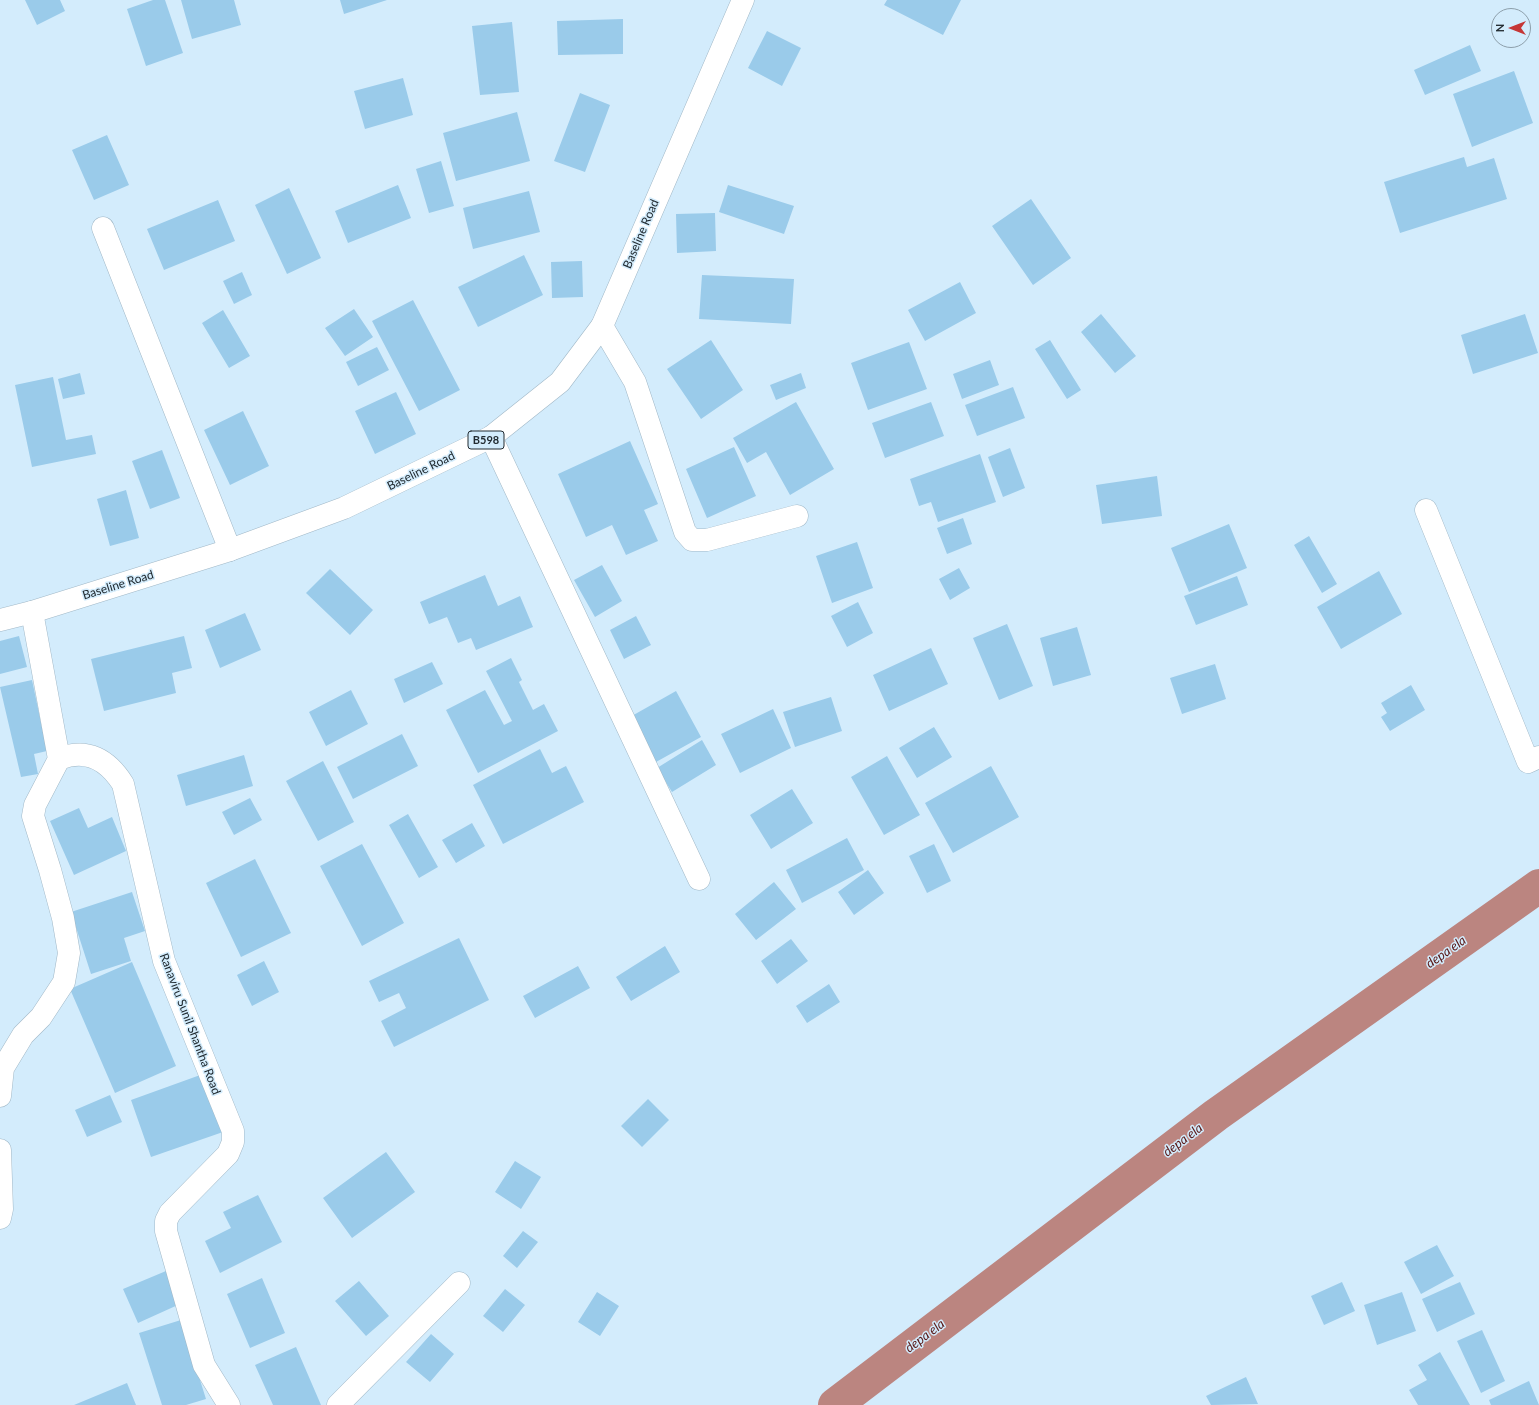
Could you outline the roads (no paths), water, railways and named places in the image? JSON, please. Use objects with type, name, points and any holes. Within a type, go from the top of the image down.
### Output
[{"type":"street","name":"Baseline Road","points":[[0,620],[32,612],[230,550],[344,508],[491,437],[560,382],[602,326],[743,0]]},
{"type":"street","points":[[103,228],[230,550]]},
{"type":"street","points":[[602,326],[634,382],[685,532],[692,540],[707,540],[797,516]]},
{"type":"street","points":[[491,437],[699,879]]},
{"type":"street","points":[[1426,510],[1528,762],[1539,757]]},
{"type":"street","points":[[0,1096],[4,1068],[23,1035],[41,1017],[64,982],[69,953],[63,918],[33,816],[35,805],[59,758],[32,612]]},
{"type":"street","name":"Ranaviru Sunil Shantha Road","points":[[59,758],[71,754],[86,754],[100,760],[114,770],[123,784],[164,961],[232,1131],[233,1142],[228,1154],[170,1213],[166,1221],[166,1231],[204,1365],[229,1405]]},
{"type":"street","points":[[0,1150],[2,1209],[0,1218]]},
{"type":"street","points":[[338,1405],[459,1283]]},
{"type":"waterway","name":"depa ela","points":[[835,1405],[1216,1115],[1539,886]]}]
